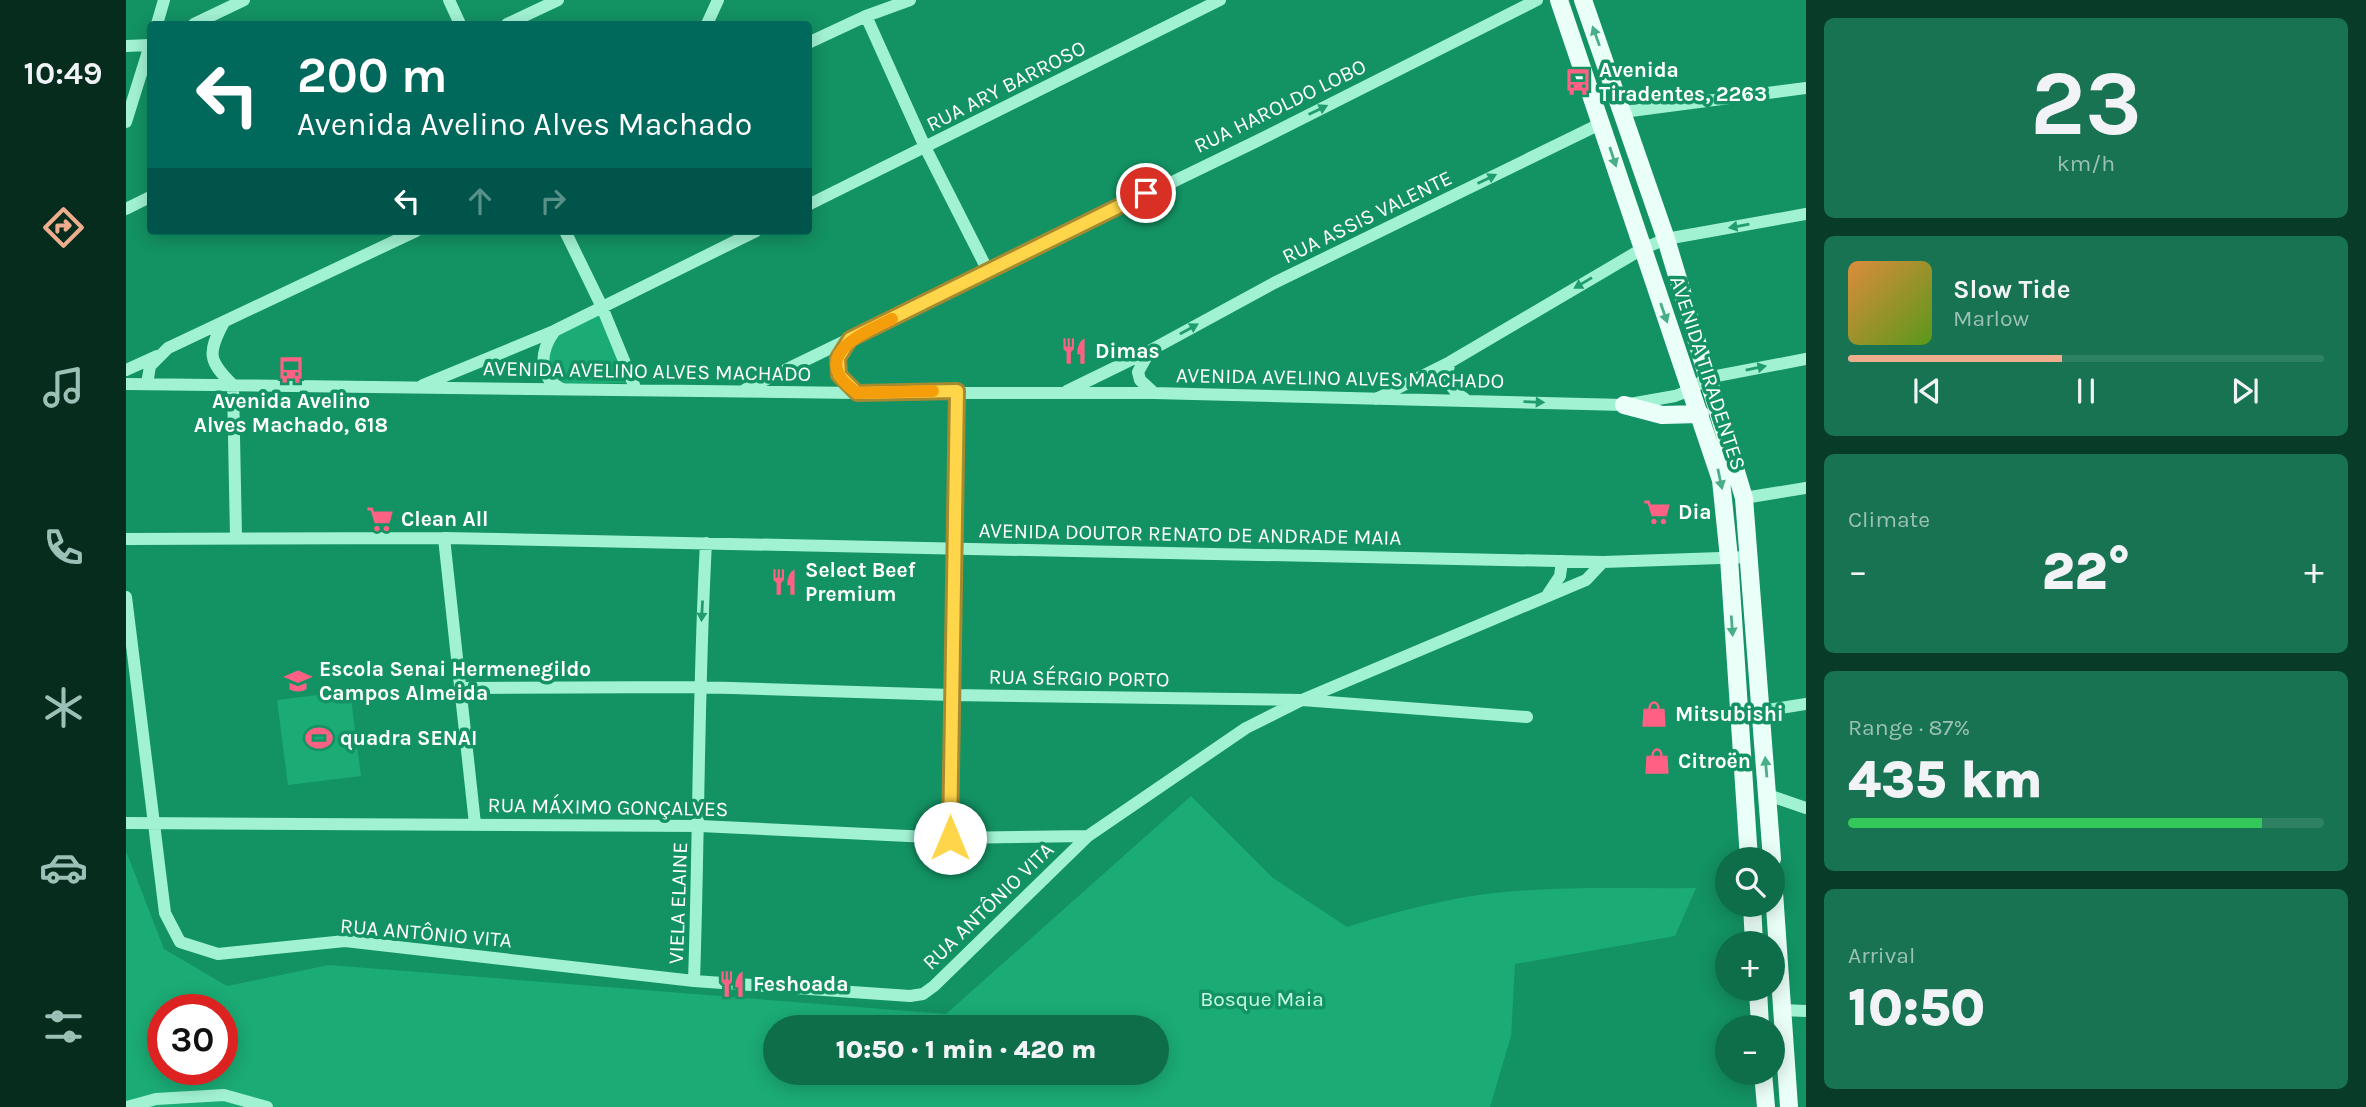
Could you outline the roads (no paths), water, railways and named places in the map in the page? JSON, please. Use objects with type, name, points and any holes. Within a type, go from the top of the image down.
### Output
[{"type":"main road","name":"AVENIDA TIRADENTES","points":[[1559,0],[1721,480],[1729,558],[1748,847]]},
{"type":"main road","name":"AVENIDA TIRADENTES","points":[[1583,0],[1666,239],[1744,498],[1771,847]]},
{"type":"main road","points":[[1624,405],[1662,415],[1700,414]]},
{"type":"main road","points":[[1775,917],[1788,1107]]},
{"type":"main road","points":[[1764,1085],[1766,1107]]},
{"type":"street","points":[[158,21],[164,0]]},
{"type":"street","points":[[200,21],[244,0]]},
{"type":"street","points":[[449,0],[459,21]]},
{"type":"street","points":[[512,21],[558,0]]},
{"type":"street","points":[[708,21],[718,0]]},
{"type":"street","points":[[812,41],[909,0]]},
{"type":"street","name":"RUA ARY BARROSO","points":[[812,203],[1220,0]]},
{"type":"street","name":"RUA HAROLDO LOBO","points":[[743,390],[1537,0]]},
{"type":"street","points":[[866,16],[925,147],[988,271]]},
{"type":"street","points":[[126,46],[147,45]]},
{"type":"street","points":[[126,122],[147,55]]},
{"type":"street","points":[[1623,112],[1806,88]]},
{"type":"street","name":"RUA ASSIS VALENTE","points":[[1063,393],[1151,350],[1274,283],[1602,123]]},
{"type":"street","points":[[126,209],[147,198]]},
{"type":"street","points":[[1373,401],[1450,362],[1642,248],[1666,239],[1806,214]]},
{"type":"street","points":[[126,370],[407,235]]},
{"type":"street","points":[[567,235],[602,307],[636,390]]},
{"type":"street","points":[[417,387],[554,331],[748,235]]},
{"type":"street","points":[[224,322],[214,339],[211,356],[220,373],[233,385],[236,537]]},
{"type":"street","points":[[554,331],[545,347],[542,364],[548,379],[564,390]]},
{"type":"street","points":[[850,339],[840,353],[837,366],[841,380],[857,393]]},
{"type":"street","points":[[1151,350],[1141,361],[1138,372],[1140,380],[1154,393]]},
{"type":"street","points":[[147,384],[150,366],[157,356]]},
{"type":"street","points":[[1706,378],[1806,359]]},
{"type":"street","points":[[1450,362],[1446,372],[1450,387],[1466,399]]},
{"type":"street","name":"AVENIDA AVELINO ALVES MACHADO","points":[[126,384],[857,393],[1154,393],[1373,401],[1466,399],[1624,405],[1650,402],[1691,390],[1706,378]]},
{"type":"street","points":[[950,838],[957,391]]},
{"type":"street","points":[[1744,498],[1806,488]]},
{"type":"street","points":[[444,538],[475,824]]},
{"type":"street","name":"AVENIDA DOUTOR RENATO DE ANDRADE MAIA","points":[[126,539],[444,538],[1603,562],[1749,557]]},
{"type":"street","name":"VIELA ELAINE","points":[[694,981],[700,826],[698,687],[706,543]]},
{"type":"street","points":[[1547,594],[1557,583],[1562,561]]},
{"type":"street","name":"RUA ANTÔNIO VITA","points":[[126,597],[169,925],[180,942],[208,952],[345,942],[694,981],[910,996],[923,994],[1088,836],[1235,735],[1301,700],[1547,594],[1586,580],[1603,562]]},
{"type":"street","name":"RUA SÉRGIO PORTO","points":[[462,688],[698,687],[951,695],[1301,700],[1527,717]]},
{"type":"street","points":[[1761,711],[1806,704]]},
{"type":"street","points":[[1768,795],[1806,807]]},
{"type":"street","name":"RUA MÁXIMO GONÇALVES","points":[[126,823],[700,826],[950,838],[1088,836]]},
{"type":"street","points":[[1781,1010],[1806,1011]]},
{"type":"street","points":[[127,1107],[156,1099],[223,1095],[267,1107]]},
{"type":"place","name":"Avenida Tiradentes, 2263","points":[[1578,82]]},
{"type":"place","name":"Dimas","points":[[1074,351]]},
{"type":"place","name":"Avenida Avelino Alves Machado, 618","points":[[291,370]]},
{"type":"place","name":"Dia","points":[[1657,512]]},
{"type":"place","name":"Clean All","points":[[380,519]]},
{"type":"place","name":"Select Beef Premium","points":[[784,582]]},
{"type":"place","name":"Escola Senai Hermenegildo Campos Almeida","points":[[298,681]]},
{"type":"place","name":"Mitsubishi","points":[[1654,714]]},
{"type":"place","name":"quadra SENAI","points":[[319,738]]},
{"type":"place","name":"Citroën","points":[[1657,761]]},
{"type":"place","name":"Feshoada","points":[[732,984]]},
{"type":"park label","name":"Bosque Maia","points":[[1262,999]]}]
